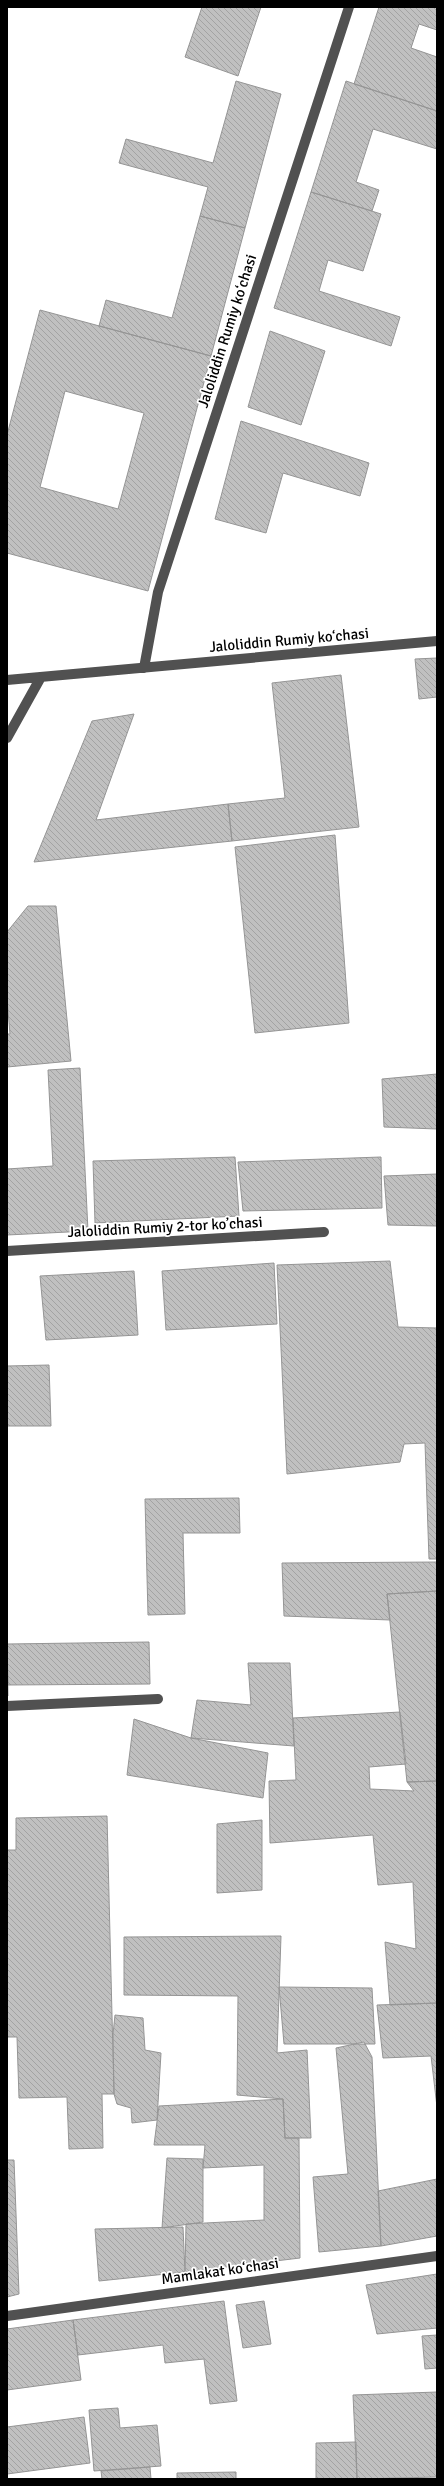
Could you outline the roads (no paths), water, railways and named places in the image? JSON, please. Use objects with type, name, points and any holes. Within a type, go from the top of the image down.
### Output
[{"type":"street","name":"Jaloliddin Rumiy koʻchasi","points":[[144,668],[158,592],[349,7]]},
{"type":"street","name":"Jaloliddin Rumiy koʻchasi","points":[[7,680],[437,641]]},
{"type":"street","points":[[7,738],[42,677]]},
{"type":"street","name":"Jaloliddin Rumiy 2-tor koʼchasi","points":[[7,1251],[324,1232]]},
{"type":"street","points":[[7,1706],[158,1699]]},
{"type":"street","name":"Mamlakat koʻchasi","points":[[7,2316],[437,2256]]}]
